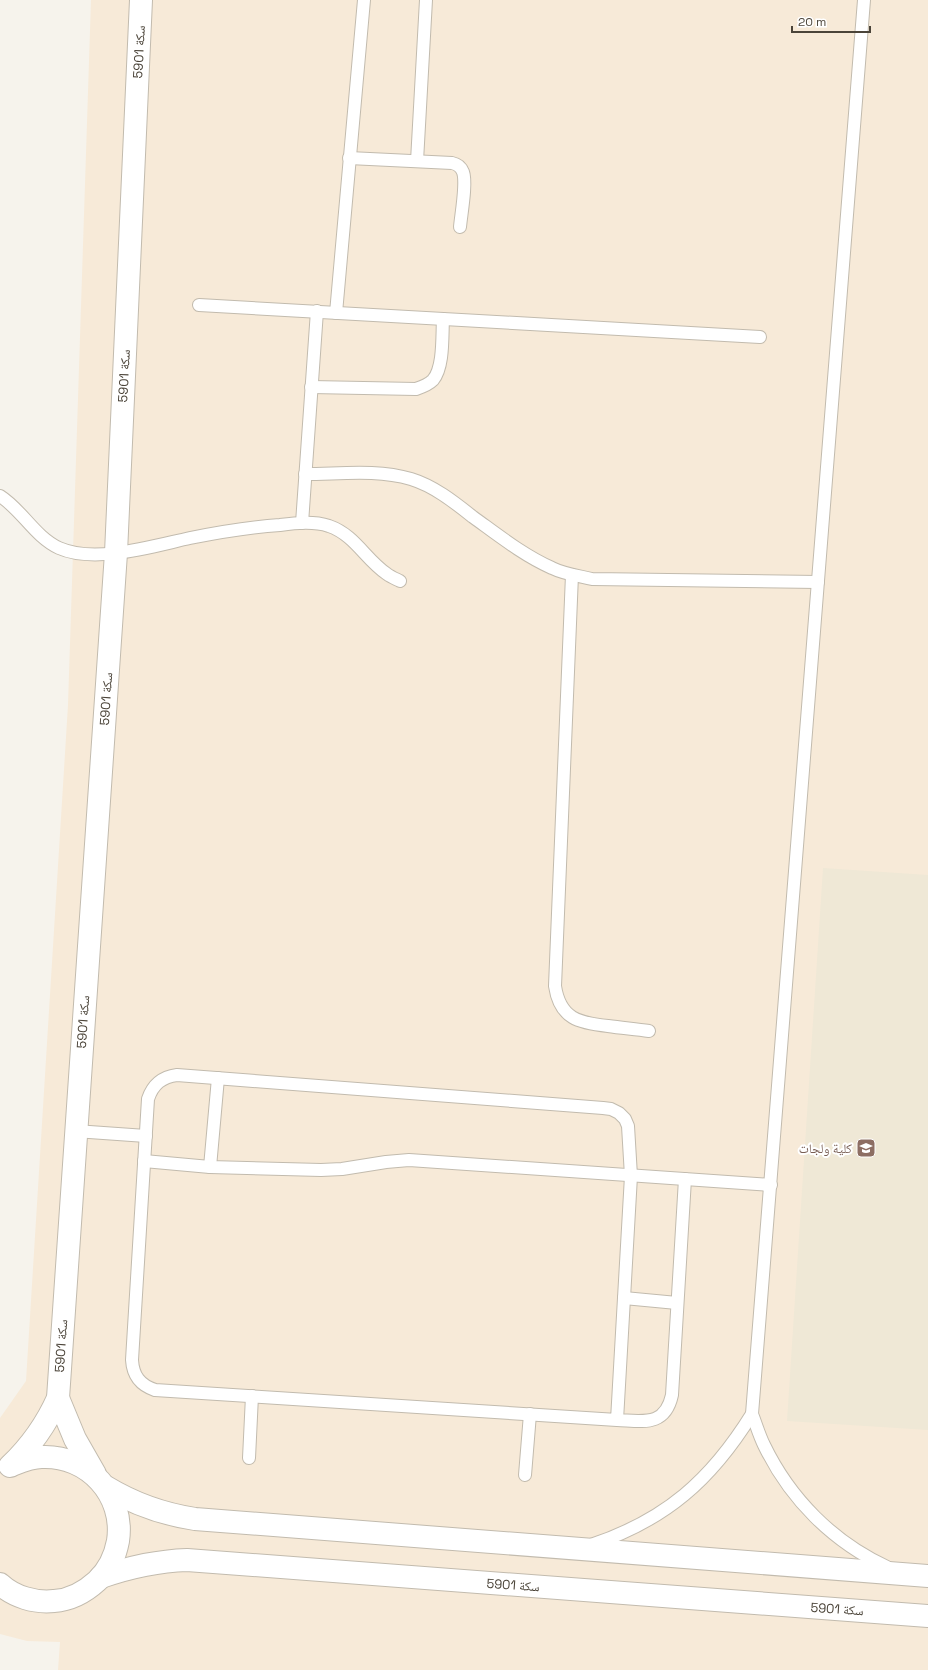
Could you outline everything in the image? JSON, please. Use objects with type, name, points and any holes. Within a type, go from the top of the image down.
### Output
[{"type":"street","name":"سكة 5901","points":[[5,1470],[25,1452],[38,1435],[58,1398],[116,553],[141,0]]},
{"type":"street","name":"سكة 5901","points":[[58,1398],[75,1439],[114,1501],[118,1517],[119,1533],[117,1549],[111,1564],[101,1577]]},
{"type":"street","points":[[5,1470],[25,1460],[40,1457],[56,1457],[85,1467],[102,1482],[139,1505],[157,1512],[195,1519],[928,1576]]},
{"type":"street","name":"سكة 5901","points":[[101,1577],[143,1564],[187,1560],[928,1616]]},
{"type":"street","points":[[0,1584],[15,1595],[30,1600],[46,1602],[76,1596],[90,1588],[101,1577]]},
{"type":"lane","points":[[336,313],[364,0]]},
{"type":"lane","points":[[417,161],[426,0]]},
{"type":"lane","points":[[580,1549],[610,1539],[639,1526],[667,1509],[692,1489],[723,1457],[735,1442],[752,1414],[864,0]]},
{"type":"lane","points":[[349,158],[457,164],[461,168],[465,179],[460,227]]},
{"type":"lane","points":[[199,305],[760,338]]},
{"type":"lane","points":[[302,523],[317,311]]},
{"type":"lane","points":[[311,387],[416,389],[425,386],[437,373],[440,364],[443,319]]},
{"type":"lane","points":[[305,474],[378,474],[412,480],[443,494],[534,560],[572,575],[592,579],[818,582]]},
{"type":"lane","points":[[0,496],[5,499],[48,541],[58,547],[81,554],[116,553],[260,526],[315,523],[328,526],[351,538],[387,574],[400,581]]},
{"type":"lane","points":[[572,575],[555,986],[561,1007],[568,1015],[578,1021],[589,1024],[649,1031]]},
{"type":"lane","points":[[616,1420],[631,1176],[628,1126],[625,1119],[619,1113],[611,1109],[178,1075],[162,1079],[151,1091],[148,1099],[132,1368],[136,1376],[144,1385],[156,1390],[616,1420],[647,1421],[654,1419],[667,1410],[672,1395],[685,1179]]},
{"type":"lane","points":[[210,1167],[218,1078]]},
{"type":"lane","points":[[76,1131],[146,1136]]},
{"type":"lane","points":[[144,1161],[210,1167],[342,1169],[409,1160],[771,1185]]},
{"type":"lane","points":[[624,1298],[677,1303]]},
{"type":"lane","points":[[249,1458],[252,1396]]},
{"type":"lane","points":[[525,1475],[530,1414]]},
{"type":"lane","points":[[752,1414],[764,1444],[779,1473],[798,1499],[820,1523],[845,1543],[873,1560],[902,1574]]},
{"type":"shaded area","points":[[91,0],[928,0],[928,1670],[58,1670],[60,1642],[27,1641],[0,1634],[0,1418],[26,1381],[68,705]]},
{"type":"shaded area","name":"كلية ولجات","points":[[823,868],[928,875],[928,1430],[787,1421]]},
{"type":"place","name":"كلية ولجات","points":[[866,1148]]}]
